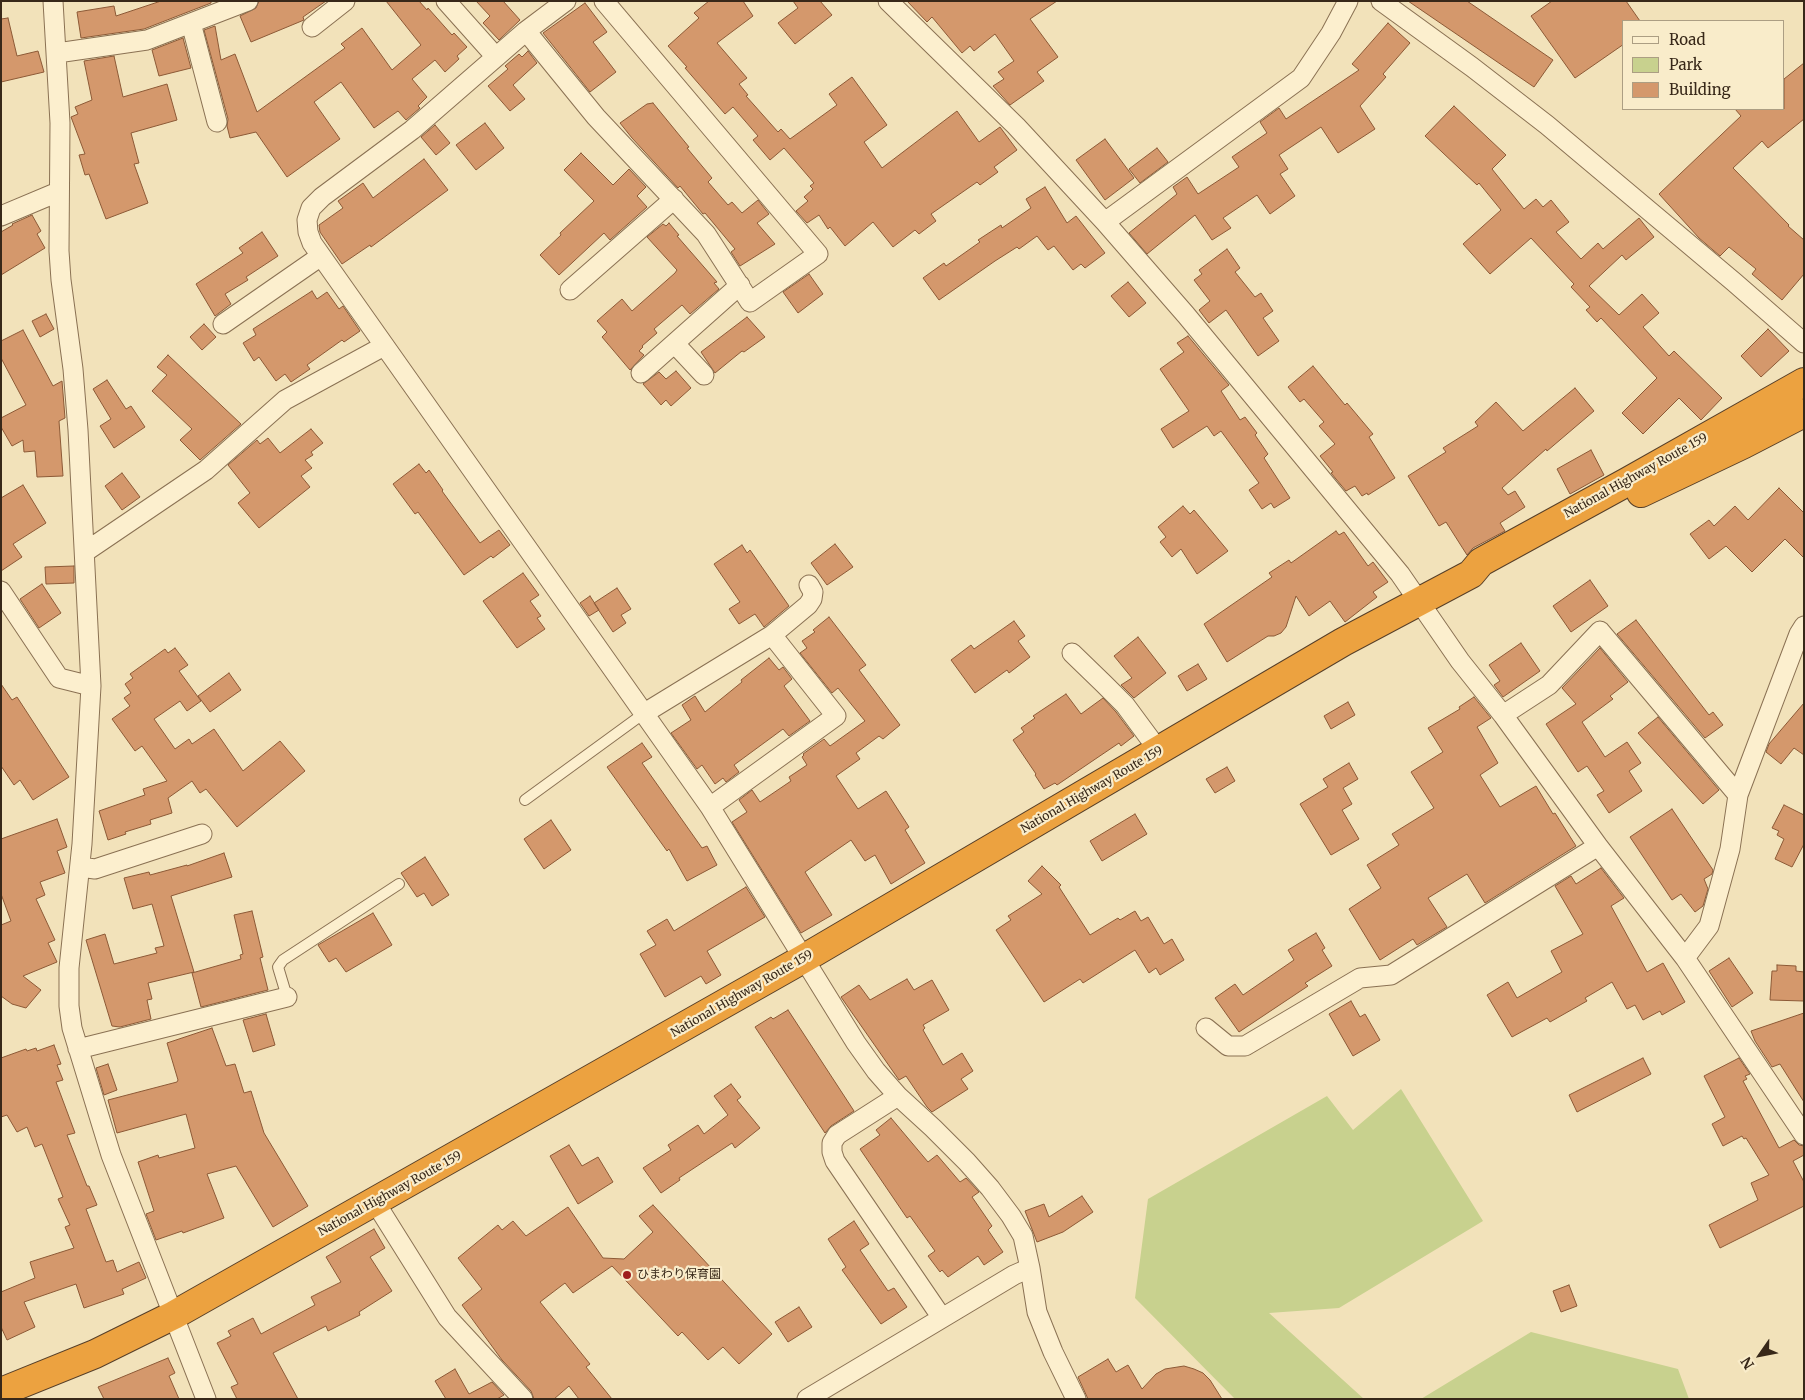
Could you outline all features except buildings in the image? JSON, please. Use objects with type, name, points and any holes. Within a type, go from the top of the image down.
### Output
[{"type":"highway","name":"National Highway Route 159","points":[[9,1393],[174,1316],[803,959],[1344,642],[1471,574],[1481,562],[1804,382]]},
{"type":"highway","name":"National Highway Route 159","points":[[1471,574],[1486,573],[1635,496],[1804,413]]},
{"type":"street","points":[[53,1],[60,123],[59,251],[75,387],[91,686],[80,867],[68,987],[72,1028],[111,1155],[206,1399]]},
{"type":"street","points":[[57,53],[147,40],[248,1]]},
{"type":"street","points":[[312,27],[345,1]]},
{"type":"street","points":[[446,1],[496,57]]},
{"type":"street","points":[[566,1],[526,31],[412,130],[322,197],[311,208],[307,220],[308,232],[312,243],[710,807],[803,959],[876,1071],[898,1096],[933,1128],[990,1188],[1011,1216],[1022,1236],[1030,1268],[1037,1312],[1053,1352],[1076,1399]]},
{"type":"street","points":[[526,31],[596,117],[706,234],[750,302],[818,254],[604,1]]},
{"type":"street","points":[[888,1],[1016,126],[1105,222],[1186,315],[1400,574],[1460,661],[1503,715],[1598,846],[1685,958],[1804,1135]]},
{"type":"street","points":[[1105,222],[1301,78],[1331,33],[1348,1]]},
{"type":"street","points":[[1381,1],[1472,67],[1547,125],[1804,343]]},
{"type":"street","points":[[191,23],[217,122]]},
{"type":"street","points":[[1,216],[58,192]]},
{"type":"street","points":[[570,290],[674,199]]},
{"type":"street","points":[[223,324],[321,256]]},
{"type":"street","points":[[641,374],[740,285]]},
{"type":"street","points":[[674,344],[704,375]]},
{"type":"street","points":[[84,552],[206,470],[285,400],[384,346]]},
{"type":"street","points":[[643,714],[772,636],[808,605],[812,599],[813,592],[809,585]]},
{"type":"street","points":[[1,591],[59,678],[91,686]]},
{"type":"street","points":[[1685,958],[1709,926],[1730,849],[1738,795],[1799,634],[1804,626]]},
{"type":"street","points":[[1503,715],[1549,685],[1600,632],[1738,795]]},
{"type":"street","points":[[710,807],[836,716],[772,636]]},
{"type":"street","points":[[1072,653],[1124,706],[1159,751]]},
{"type":"street","points":[[80,867],[95,869],[202,834]]},
{"type":"street","points":[[1206,1028],[1228,1046],[1245,1046],[1360,978],[1391,975],[1598,846]]},
{"type":"street","points":[[78,1049],[287,997]]},
{"type":"street","points":[[898,1096],[837,1135],[832,1144],[832,1152],[835,1161],[942,1318]]},
{"type":"street","points":[[375,1202],[447,1317],[523,1399]]},
{"type":"street","points":[[808,1399],[1014,1275],[1030,1268]]},
{"type":"lane","points":[[525,800],[643,714]]},
{"type":"lane","points":[[287,997],[278,968],[283,960],[399,884]]},
{"type":"green space","points":[[1401,1089],[1483,1221],[1339,1308],[1269,1313],[1364,1399],[1235,1399],[1135,1298],[1148,1199],[1327,1096],[1353,1130]]},
{"type":"green space","points":[[1531,1332],[1678,1369],[1689,1399],[1421,1399]]},
{"type":"place","name":"ひまわり保育園","points":[[627,1275]]}]
